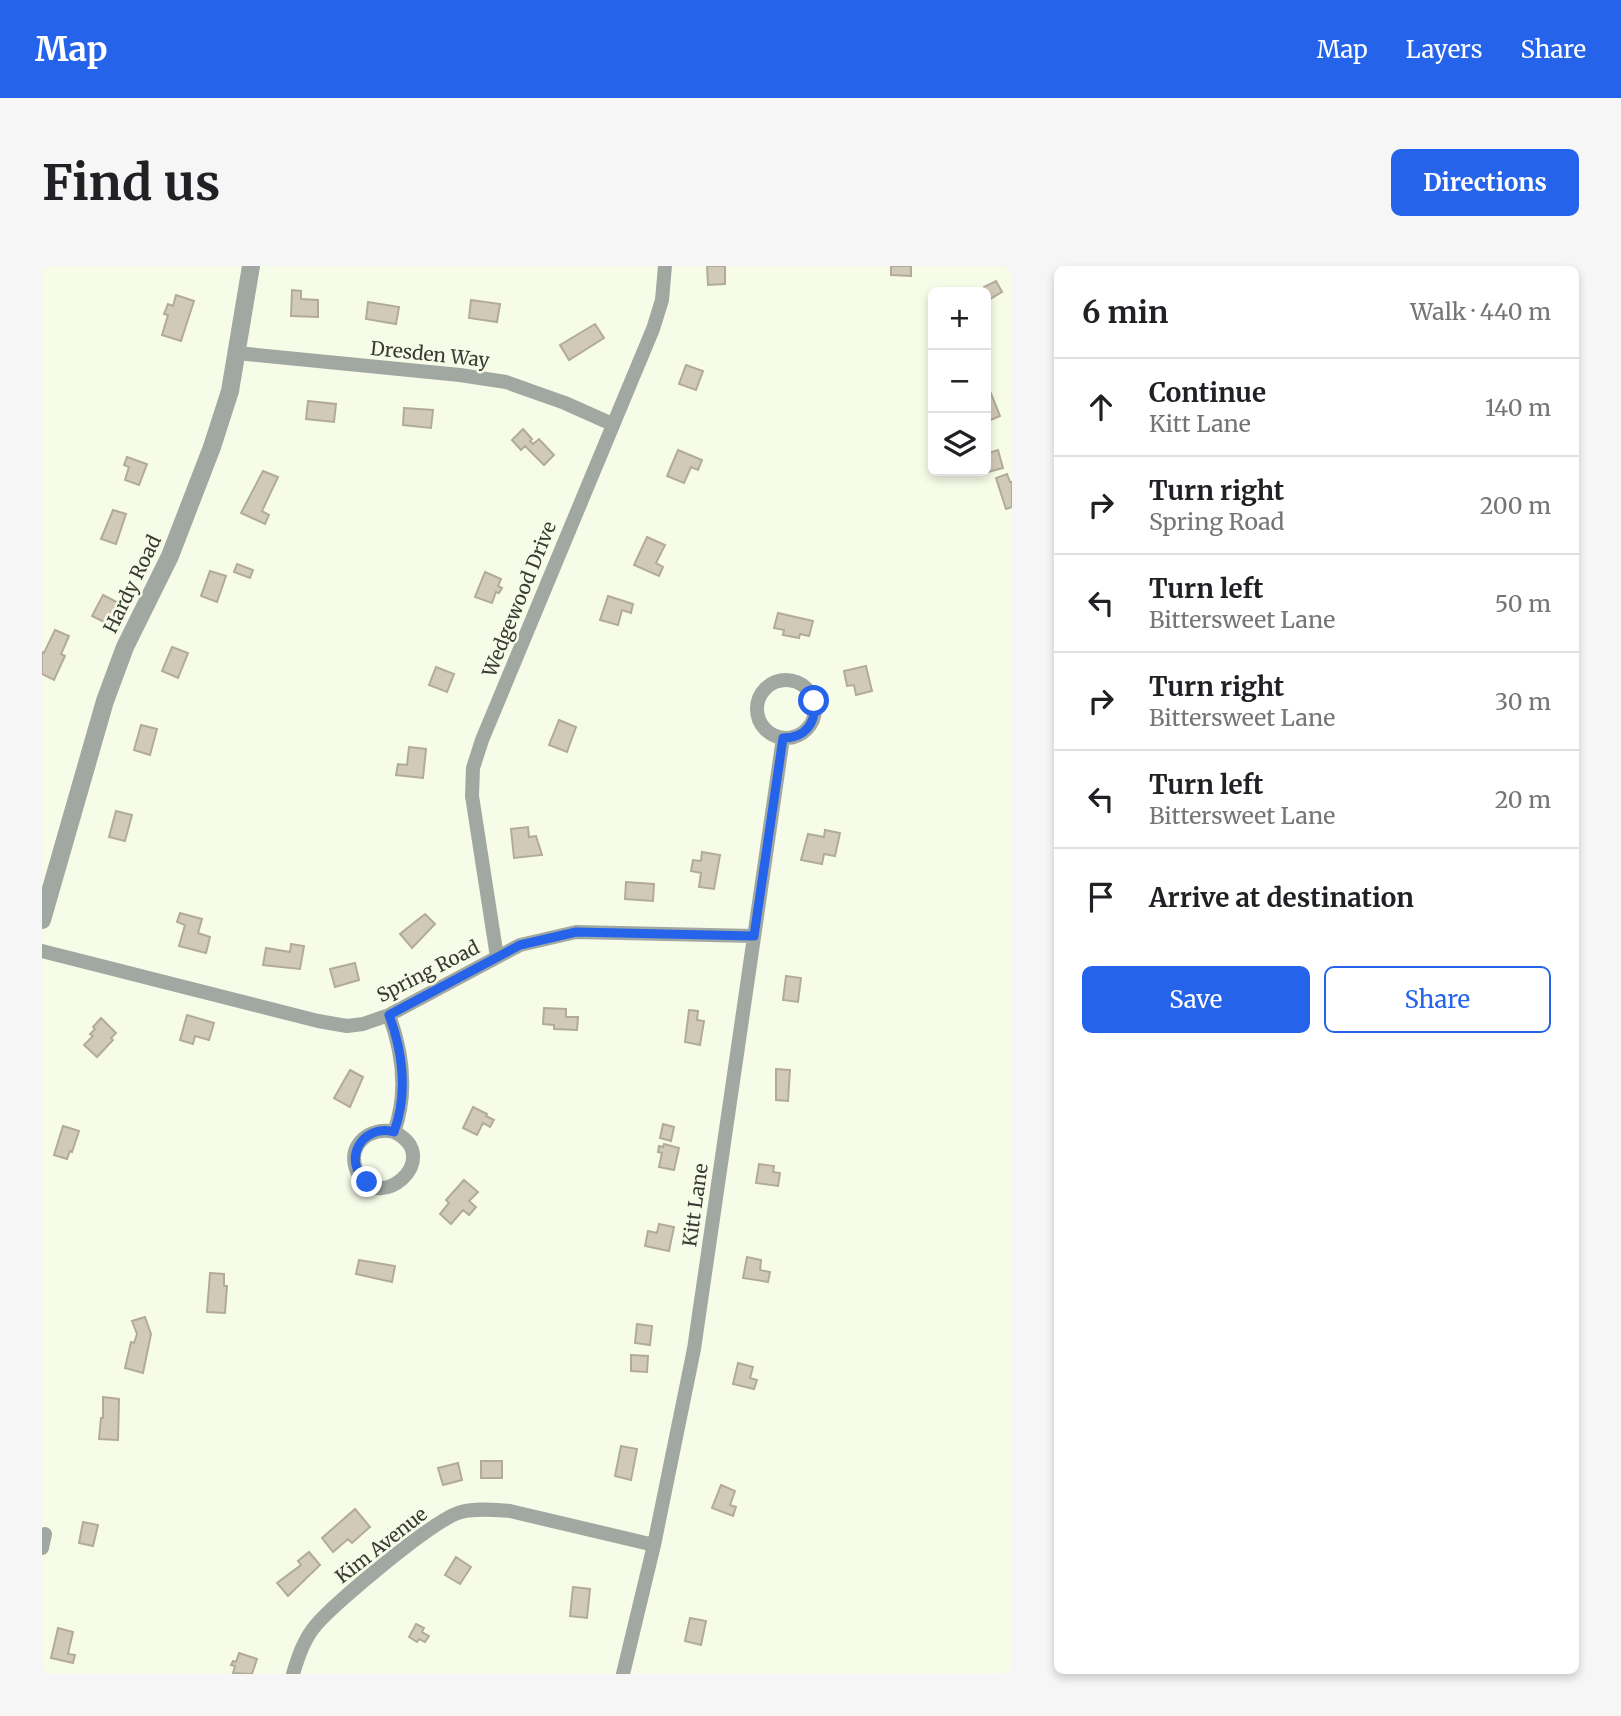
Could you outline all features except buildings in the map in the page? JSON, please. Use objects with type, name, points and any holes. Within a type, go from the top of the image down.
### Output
[{"type":"street","name":"Hardy Road","points":[[42,920],[106,702],[125,647],[170,556],[197,489],[230,391],[251,266]]},
{"type":"street","name":"Wedgewood Drive","points":[[497,957],[471,796],[473,768],[482,740],[653,329],[662,300],[665,266]]},
{"type":"street","name":"Dresden Way","points":[[237,353],[506,382],[565,403],[612,424]]},
{"type":"street","points":[[785,680],[803,685],[814,701],[816,710],[809,728],[801,734],[783,738],[766,730],[757,713],[761,694],[767,687],[785,680]]},
{"type":"street","name":"Kitt Lane","points":[[623,1674],[654,1545],[694,1349],[783,738]]},
{"type":"street","name":"Spring Road","points":[[42,951],[332,1024],[363,1024],[389,1015],[534,940],[576,932],[754,936]]},
{"type":"street","points":[[389,1015],[402,1058],[399,1113],[394,1132]]},
{"type":"street","points":[[383,1130],[394,1132],[407,1143],[412,1153],[412,1165],[399,1183],[377,1187],[359,1175],[355,1153],[359,1143],[367,1135],[383,1130]]},
{"type":"street","name":"Kim Avenue","points":[[293,1674],[308,1636],[328,1612],[448,1517],[462,1512],[510,1511],[654,1545]]},
{"type":"route","points":[[367,1182],[357,1170],[355,1153],[359,1143],[367,1135],[377,1131],[394,1132],[399,1113],[402,1058],[389,1015],[534,940],[576,932],[754,936],[783,738],[792,738],[809,728],[816,710],[814,701]]}]
